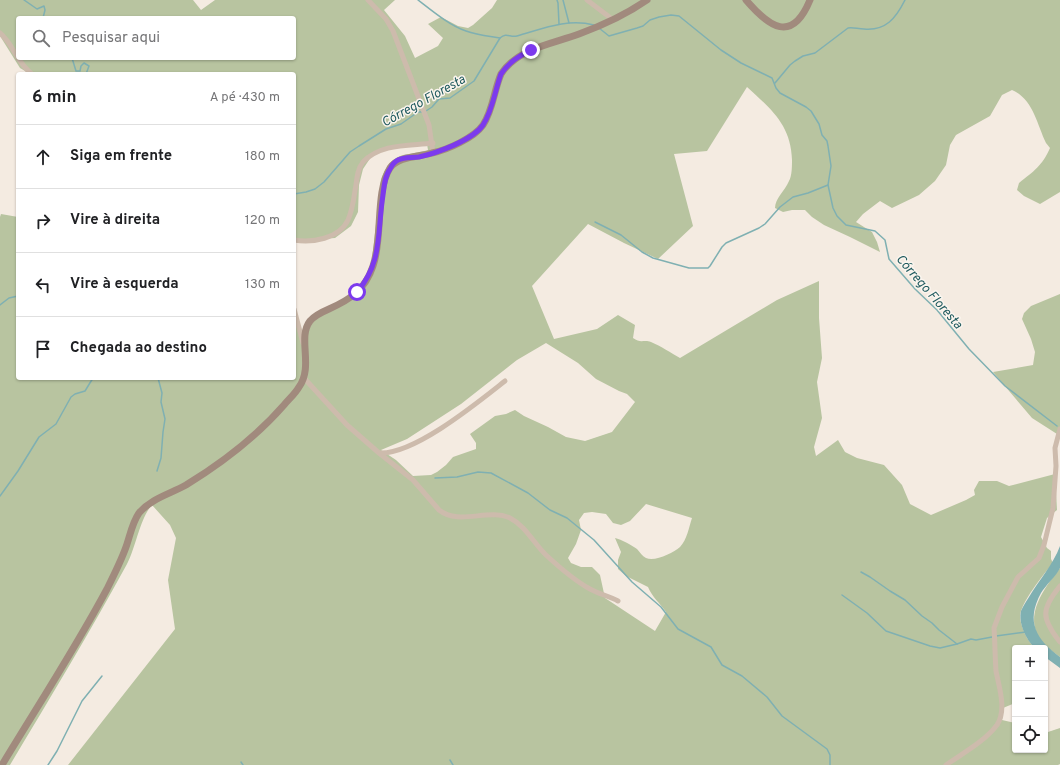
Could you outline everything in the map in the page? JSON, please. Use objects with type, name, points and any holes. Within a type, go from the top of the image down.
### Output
[{"type":"main road","points":[[2,765],[106,590],[116,571],[136,518],[147,505],[187,484],[226,459],[266,425],[300,386],[304,378],[307,364],[305,335],[310,321],[322,312],[349,299],[363,285],[373,268],[377,249],[383,192],[389,170],[397,160],[434,153],[464,140],[479,130],[488,116],[501,74],[516,58],[546,44],[580,34],[597,27],[633,10],[647,0]]},
{"type":"main road","points":[[746,0],[766,21],[774,26],[781,27],[786,27],[798,20],[804,14],[810,0]]},
{"type":"street","points":[[368,0],[386,19],[393,31],[431,133],[434,153]]},
{"type":"street","points":[[587,0],[612,19]]},
{"type":"street","points":[[0,33],[10,44],[16,56]]},
{"type":"street","points":[[18,60],[20,64],[30,72]]},
{"type":"street","points":[[296,240],[316,240],[324,238],[334,234],[344,226],[349,219],[358,173],[364,161],[383,150],[394,147],[433,143]]},
{"type":"street","points":[[296,316],[306,351]]},
{"type":"street","points":[[304,378],[347,425],[379,453],[414,480],[443,514],[454,517],[495,514],[509,518],[524,529],[538,548],[581,584],[591,590],[618,601]]},
{"type":"street","points":[[379,453],[393,452],[410,446],[462,414],[505,381]]},
{"type":"street","points":[[946,765],[985,737],[997,724],[1001,716],[996,670],[995,623],[1018,577],[1036,561],[1043,548],[1053,508],[1056,448],[1060,429]]},
{"type":"street","points":[[1060,586],[1048,602],[1046,613],[1050,627],[1060,642]]},
{"type":"green space","points":[[0,0],[193,0],[201,10],[215,0],[395,0],[384,10],[405,36],[415,58],[438,46],[443,38],[428,24],[441,17],[458,26],[468,28],[492,8],[497,0],[1060,0],[1060,192],[1040,204],[1024,196],[1017,190],[1019,183],[1041,164],[1050,148],[1046,143],[1030,106],[1025,99],[1012,90],[1002,95],[990,116],[956,135],[950,145],[946,165],[935,181],[919,195],[892,208],[880,201],[863,214],[856,222],[872,232],[880,252],[824,225],[805,210],[783,212],[775,208],[778,198],[791,176],[791,148],[784,127],[772,111],[747,87],[707,151],[674,154],[693,226],[658,259],[588,224],[532,286],[554,339],[597,329],[618,315],[635,325],[633,338],[638,341],[651,342],[680,358],[777,300],[819,281],[819,318],[822,358],[817,382],[822,418],[814,447],[816,456],[838,440],[845,452],[857,458],[884,465],[902,485],[910,504],[931,515],[975,495],[974,490],[979,481],[997,481],[1009,486],[1055,474],[1057,510],[1047,518],[1041,537],[1047,548],[1051,551],[1051,559],[1053,563],[1028,597],[1021,611],[1020,617],[1022,625],[1029,642],[1032,645],[1012,645],[1012,704],[1003,708],[1002,720],[1012,722],[1012,753],[1048,753],[1048,732],[1060,728],[1060,764],[68,765],[175,629],[168,580],[176,538],[170,525],[152,505],[144,517],[127,564],[70,665],[10,765],[0,765],[1,214],[16,217],[16,380],[296,380],[296,315],[302,334],[310,318],[352,295],[371,269],[381,179],[385,170],[390,163],[400,156],[428,150],[427,144],[386,149],[371,157],[363,169],[359,185],[358,212],[351,226],[335,238],[296,241],[296,72],[27,72],[20,68],[0,36]],"holes":[[[546,343],[578,363],[596,379],[627,394],[635,402],[612,432],[585,441],[566,437],[515,410],[506,414],[495,416],[470,434],[476,443],[476,449],[453,457],[446,465],[431,475],[413,476],[396,460],[381,450],[407,439],[461,404],[517,360]],[[646,504],[692,518],[686,537],[680,547],[659,558],[646,558],[637,549],[624,541],[615,538],[621,552],[618,560],[618,569],[626,576],[648,587],[666,612],[655,631],[605,598],[600,575],[592,567],[581,567],[571,563],[568,558],[576,544],[581,530],[579,520],[584,513],[592,512],[606,514],[613,523],[621,525],[630,521]]]},
{"type":"green space","points":[[1060,294],[1060,430],[1057,434],[1032,418],[993,372],[1033,365],[1035,352],[1022,319],[1024,313],[1031,306]]},
{"type":"green space","points":[[1060,568],[1060,657],[1048,648],[1048,645],[1045,645],[1041,641],[1036,631],[1034,622],[1038,603],[1042,593]]},
{"type":"water","points":[[1060,546],[1060,568],[1041,593],[1036,603],[1034,613],[1036,630],[1046,645],[1032,645],[1026,636],[1022,625],[1020,615],[1021,611]]},
{"type":"water","points":[[1048,647],[1060,657],[1060,668],[1048,659]]},
{"type":"waterway","name":"Córrego Floresta","points":[[24,0],[37,9],[44,6],[44,16]]},
{"type":"waterway","points":[[418,0],[460,29],[474,34],[500,38]]},
{"type":"waterway","points":[[557,0],[559,24]]},
{"type":"waterway","points":[[563,0],[569,23]]},
{"type":"waterway","points":[[775,83],[795,61],[803,56],[815,53],[848,28],[872,29],[878,28],[889,22],[894,18],[905,0]]},
{"type":"waterway","name":"Córrego Floresta","points":[[599,28],[609,36],[643,26],[650,20],[659,17],[671,15],[679,16],[721,50],[741,63],[772,78],[780,93],[811,111],[819,124],[822,135],[827,141],[831,166],[828,185],[833,208],[837,216],[846,225],[875,231],[885,240],[889,259],[915,289],[937,310],[969,349],[1005,386],[1057,426]]},
{"type":"waterway","name":"Córrego Floresta","points":[[426,111],[439,99],[450,98],[474,81],[502,36],[517,36],[555,25],[574,23],[594,25]]},
{"type":"waterway","name":"Córrego Floresta","points":[[73,60],[76,71],[80,71],[81,66],[84,63],[89,66],[87,72]]},
{"type":"waterway","name":"Córrego Floresta","points":[[296,194],[315,189],[324,182],[350,152],[386,129],[401,124],[418,112],[422,112]]},
{"type":"waterway","points":[[595,222],[621,235],[642,252],[653,258],[689,268],[708,268],[726,243],[765,224],[780,207],[793,197],[828,185]]},
{"type":"waterway","points":[[0,305],[9,298],[16,296]]},
{"type":"waterway","points":[[0,496],[18,471],[39,437],[56,424],[71,397],[85,391],[92,380]]},
{"type":"waterway","points":[[157,471],[161,458],[165,419],[161,402],[162,393],[159,380]]},
{"type":"waterway","points":[[435,478],[457,477],[478,472],[491,473],[528,493],[550,510],[567,518],[594,540],[632,582],[661,607],[678,629],[711,647],[722,665],[742,676],[767,697],[782,716],[827,749],[830,755],[830,765]]},
{"type":"waterway","points":[[861,572],[905,600],[922,616],[957,644]]},
{"type":"waterway","points":[[842,595],[867,613],[886,631],[930,646],[940,648],[971,639],[976,640],[992,637]]},
{"type":"waterway","points":[[996,636],[1026,632]]},
{"type":"waterway","points":[[48,765],[57,751],[82,701],[102,676]]},
{"type":"waterway","points":[[450,760],[453,765]]},
{"type":"route","points":[[357,292],[373,268],[376,257],[381,206],[386,179],[389,170],[394,163],[397,160],[404,158],[418,157],[441,151],[473,135],[484,125],[491,109],[498,81],[505,68],[516,58],[531,50]]}]
